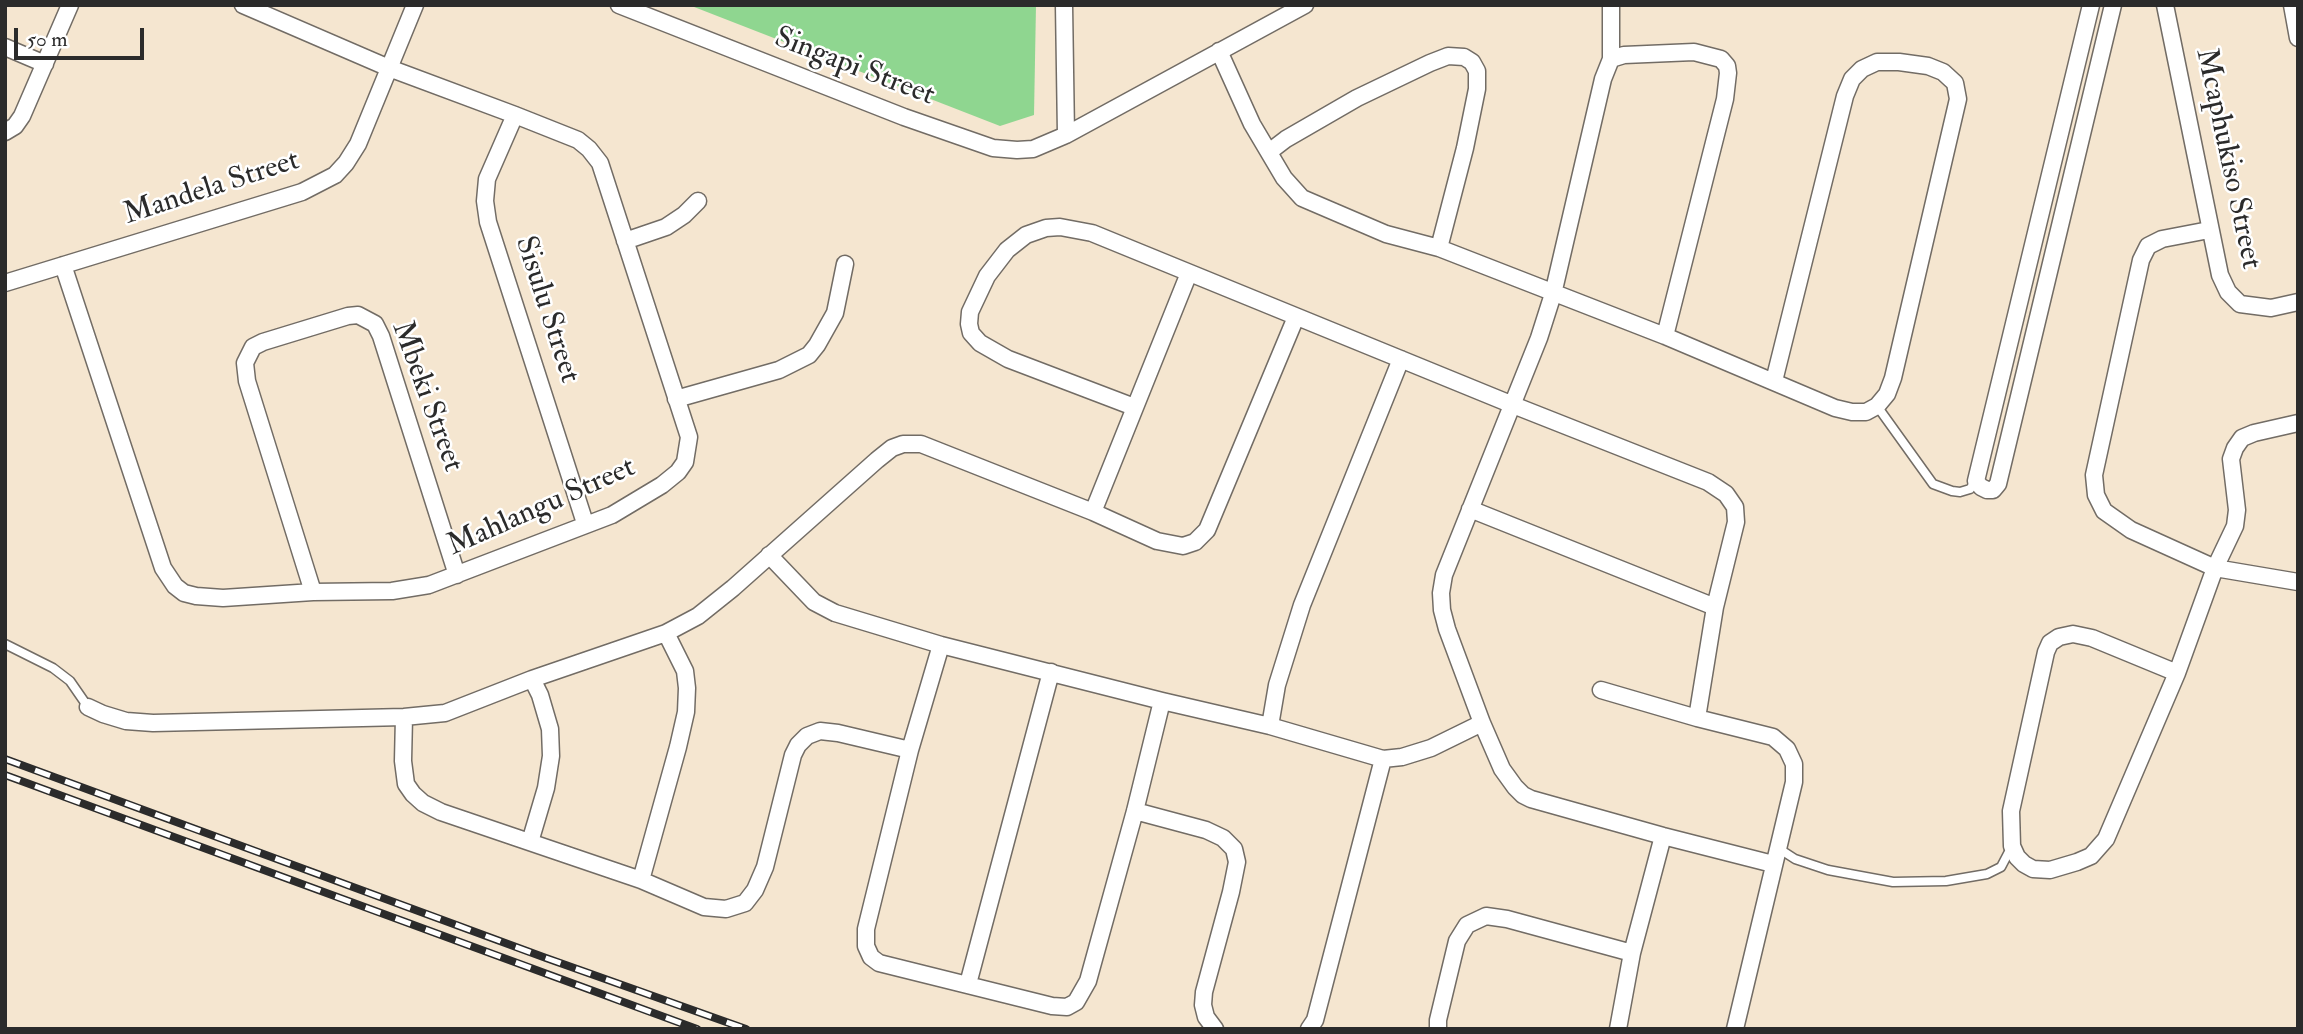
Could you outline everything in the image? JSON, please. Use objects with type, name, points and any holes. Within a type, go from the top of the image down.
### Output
[{"type":"street","points":[[5,132],[15,126],[22,116],[70,5]]},
{"type":"street","name":"Mahlangu Street","points":[[63,265],[156,548],[167,577],[184,593],[223,598],[313,592],[392,591],[429,586],[621,510],[663,485],[685,462],[688,437],[600,163],[589,149],[578,140],[388,68],[243,5]]},
{"type":"street","name":"Mandela Street","points":[[5,283],[302,192],[335,175],[358,144],[415,5]]},
{"type":"street","name":"Singapi Street","points":[[619,5],[891,112],[993,148],[1017,150],[1033,149],[1066,135],[1305,5]]},
{"type":"street","points":[[1063,5],[1066,135]]},
{"type":"street","points":[[1611,5],[1611,59],[1603,79],[1553,294],[1539,338],[1444,575],[1442,610],[1482,723],[1502,769],[1514,787],[1523,794],[1531,799],[1663,836],[1776,856]]},
{"type":"street","points":[[2091,5],[1976,481],[1987,490],[1998,484],[2113,5]]},
{"type":"street","name":"Mcaphukiso Street","points":[[2165,5],[2220,275],[2228,292],[2240,304],[2272,308],[2298,302]]},
{"type":"street","points":[[2292,5],[2298,38]]},
{"type":"street","points":[[5,47],[45,64]]},
{"type":"street","points":[[1219,51],[1252,124],[1284,178],[1302,198],[1386,234],[1439,248],[1774,381],[1835,408],[1852,412],[1866,412],[1877,405],[1887,394],[1893,378],[1958,99],[1955,83],[1943,72],[1928,66],[1877,62],[1862,69],[1852,79],[1845,96],[1774,381]]},
{"type":"street","points":[[1611,59],[1624,55],[1693,52],[1721,59],[1727,66],[1725,99],[1665,337]]},
{"type":"street","points":[[1269,152],[1286,139],[1357,99],[1430,63],[1448,56],[1464,57],[1472,62],[1478,71],[1477,89],[1439,248]]},
{"type":"street","name":"Sisulu Street","points":[[515,115],[487,179],[485,201],[488,222],[586,523]]},
{"type":"street","points":[[625,242],[666,227],[698,201]]},
{"type":"street","points":[[1134,407],[1008,359],[980,344],[971,333],[969,324],[974,300],[987,276],[1007,250],[1026,235],[1046,228],[1060,227],[1092,233],[1708,482],[1726,494],[1735,507],[1736,522],[1715,607],[1697,718]]},
{"type":"street","points":[[2209,230],[2162,239],[2148,246],[2141,260],[2094,475],[2096,495],[2104,511],[2131,530],[2214,568],[2298,582]]},
{"type":"street","points":[[676,399],[779,370],[809,355],[835,313],[845,264]]},
{"type":"street","points":[[1093,512],[1189,273]]},
{"type":"street","name":"Mbeki Street","points":[[313,592],[247,381],[245,363],[253,347],[263,342],[348,316],[358,315],[375,324],[381,336],[457,575]]},
{"type":"street","points":[[88,707],[126,721],[153,723],[404,717],[445,713],[532,679],[666,633],[698,616],[877,460],[892,448],[903,444],[921,444],[1093,512],[1157,541],[1183,546],[1195,542],[1207,530],[1296,317]]},
{"type":"street","points":[[1270,726],[1277,685],[1302,606],[1401,359]]},
{"type":"street","points":[[2177,673],[2092,638],[2073,634],[2059,637],[2050,643],[2011,811],[2012,846],[2024,864],[2033,869],[2050,870],[2077,862],[2091,856],[2106,839],[2177,673],[2214,568],[2235,526],[2236,496],[2231,459],[2235,448],[2242,438],[2254,433],[2298,423]]},
{"type":"street","points":[[1470,509],[1715,607]]},
{"type":"street","points":[[769,555],[814,602],[835,613],[941,645],[1270,726],[1383,759],[1402,757],[1431,748],[1482,723]]},
{"type":"street","points":[[641,880],[686,712],[685,671],[666,633]]},
{"type":"street","points":[[941,645],[910,750],[866,929],[866,946],[871,957],[879,963],[1052,1006],[1067,1007],[1076,1002],[1088,981],[1162,701]]},
{"type":"street","points":[[968,984],[1051,672]]},
{"type":"street","points":[[530,842],[546,788],[551,756],[550,729],[540,695],[532,679]]},
{"type":"street","points":[[1601,690],[1773,737],[1787,749],[1794,764],[1794,782],[1735,1029]]},
{"type":"street","points":[[404,717],[406,784],[423,803],[441,812],[641,880],[704,907],[726,909],[745,903],[755,890],[765,867],[793,755],[807,736],[820,731],[838,733],[910,750]]},
{"type":"street","points":[[1309,1029],[1315,1020],[1383,759]]},
{"type":"street","points":[[1135,811],[1206,830],[1223,838],[1234,849],[1237,862],[1231,892],[1204,992],[1206,1017],[1215,1029]]},
{"type":"street","points":[[1618,1029],[1632,953],[1663,836]]},
{"type":"street","points":[[1438,1029],[1457,941],[1467,925],[1486,916],[1507,919],[1632,953]]},
{"type":"lane","points":[[1877,405],[1933,484],[1960,492],[1970,489],[1976,481]]},
{"type":"lane","points":[[5,643],[52,668],[70,681],[88,707]]},
{"type":"lane","points":[[1776,856],[1828,870],[1893,882],[1946,881],[1987,874],[2001,867],[2012,846]]},
{"type":"green space","points":[[689,5],[1036,5],[1034,115],[1000,126]]},
{"type":"railway","points":[[5,759],[746,1029]]},
{"type":"railway","points":[[5,775],[697,1029]]}]
